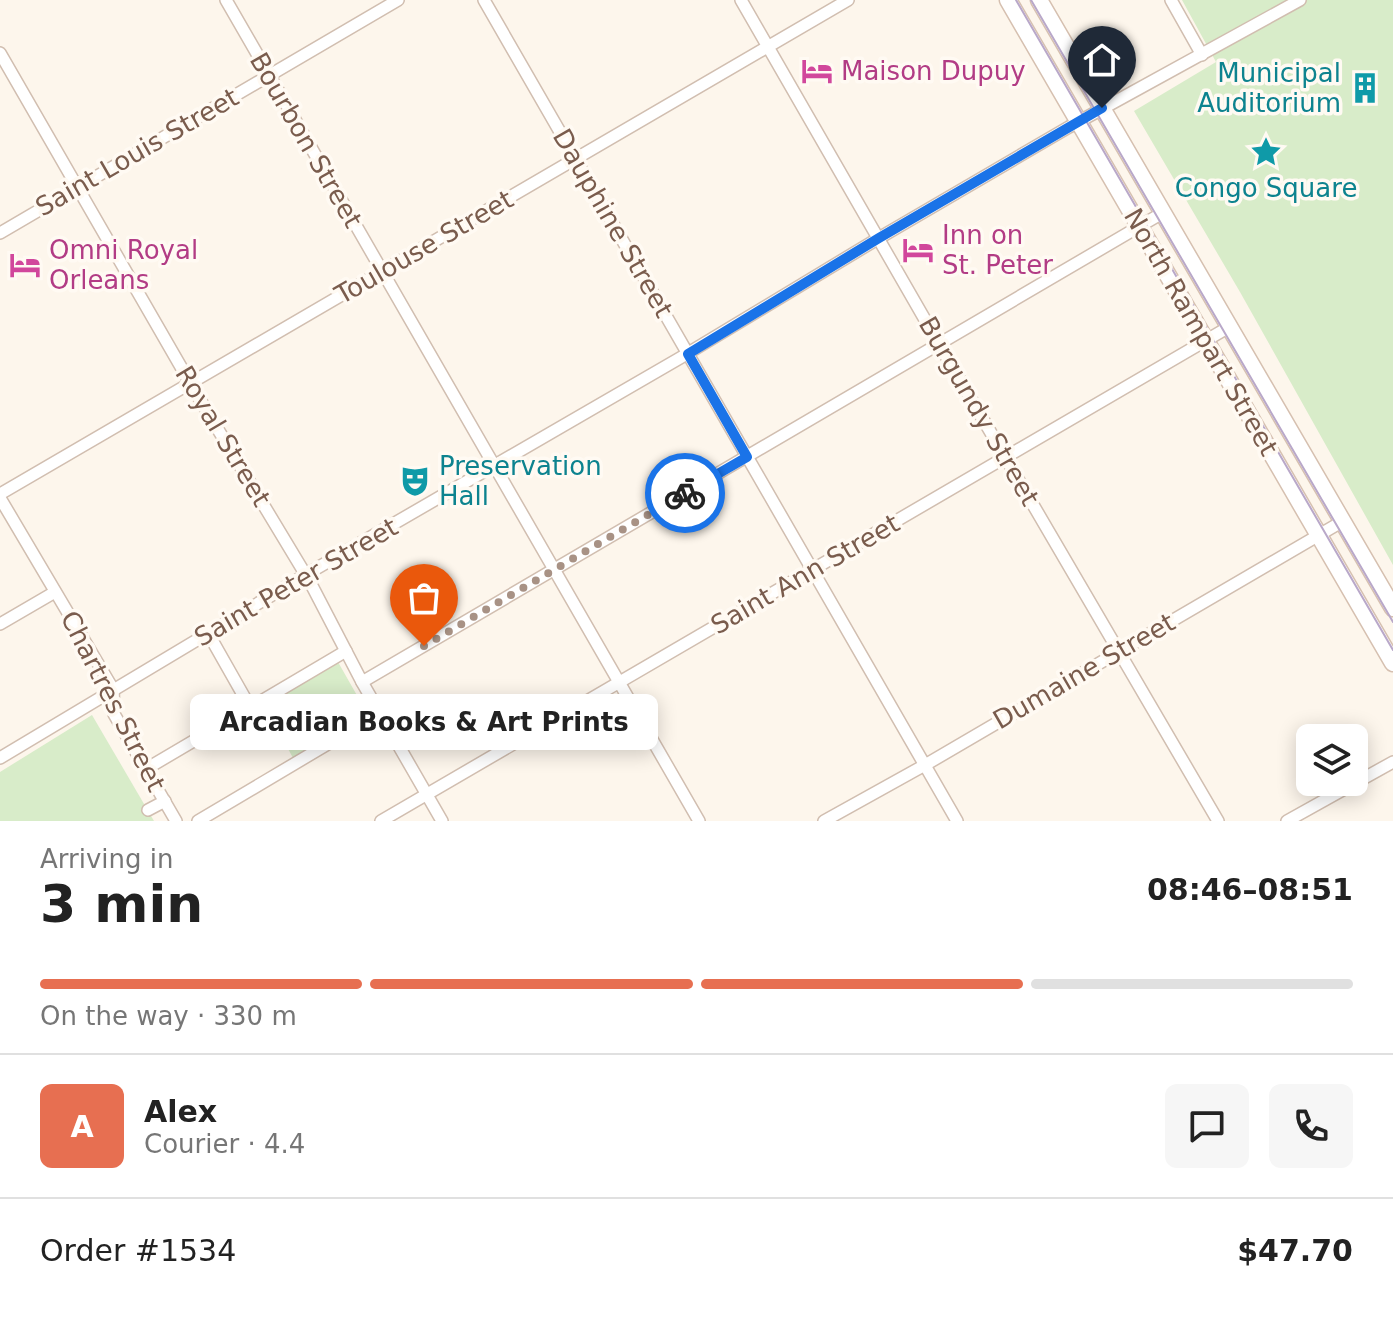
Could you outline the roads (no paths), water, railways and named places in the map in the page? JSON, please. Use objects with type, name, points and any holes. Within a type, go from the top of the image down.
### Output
[{"type":"main road","name":"North Rampart Street","points":[[1008,0],[1393,663]]},
{"type":"main road","name":"North Rampart Street","points":[[1039,0],[1393,608]]},
{"type":"street","name":"Bourbon Street","points":[[226,0],[699,821]]},
{"type":"street","name":"Saint Louis Street","points":[[0,233],[398,0]]},
{"type":"street","name":"Dauphine Street","points":[[484,0],[957,821]]},
{"type":"street","name":"Burgundy Street","points":[[741,0],[1218,821]]},
{"type":"street","name":"Toulouse Street","points":[[0,496],[848,0]]},
{"type":"street","points":[[1171,0],[1202,55]]},
{"type":"street","name":"Saint Peter Street","points":[[1,762],[108,692],[688,354],[879,238],[1102,108],[1300,0]]},
{"type":"street","name":"Royal Street","points":[[0,53],[190,383],[306,575],[362,682],[442,821]]},
{"type":"street","points":[[362,682],[1164,212]]},
{"type":"street","name":"Saint Ann Street","points":[[381,821],[1229,327]]},
{"type":"street","name":"Chartres Street","points":[[0,496],[108,692],[114,714],[176,821]]},
{"type":"street","name":"Dumaine Street","points":[[824,821],[1343,521]]},
{"type":"street","points":[[0,624],[55,592]]},
{"type":"street","points":[[208,633],[250,707]]},
{"type":"street","points":[[146,769],[346,651]]},
{"type":"street","points":[[198,821],[380,713]]},
{"type":"street","points":[[1287,821],[1393,762]]},
{"type":"street","points":[[148,810],[165,801]]},
{"type":"tram line","points":[[1016,0],[1393,650]]},
{"type":"tram line","points":[[1031,0],[1393,622]]},
{"type":"place","name":"Maison Dupuy","points":[[817,71]]},
{"type":"place","name":"Municipal Auditorium","points":[[1365,88]]},
{"type":"place","name":"Congo Square","points":[[1266,152]]},
{"type":"place","name":"Inn on St. Peter","points":[[918,250]]},
{"type":"place","name":"Omni Royal Orleans","points":[[25,265]]},
{"type":"place","name":"Preservation Hall","points":[[415,481]]},
{"type":"place","name":"Arcadian Books & Art Prints","points":[[424,646]]}]
